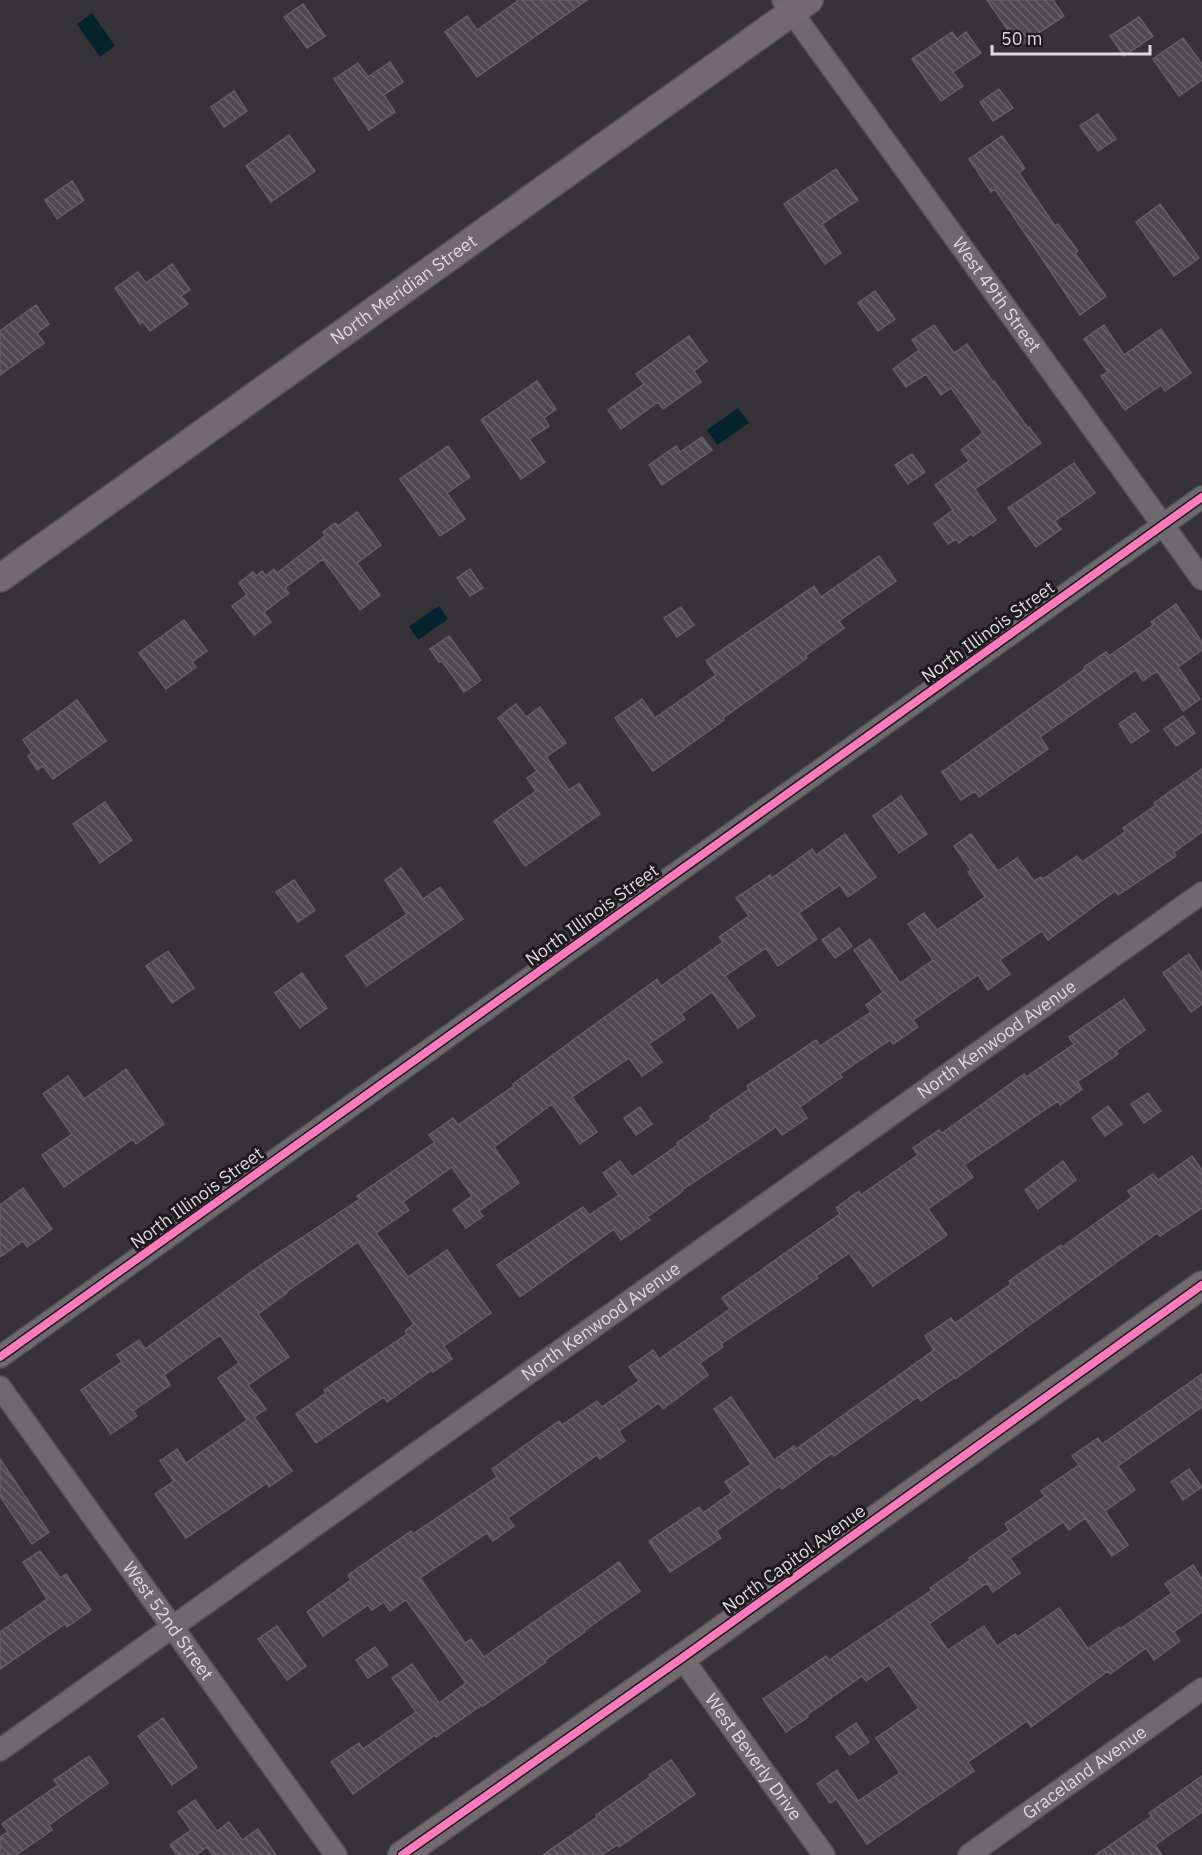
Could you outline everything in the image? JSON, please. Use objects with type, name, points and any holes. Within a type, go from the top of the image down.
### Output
[{"type":"main road","name":"North Meridian Street","points":[[0,578],[795,4]]},
{"type":"main road","name":"North Capitol Avenue","points":[[402,1855],[682,1658],[1202,1285]]},
{"type":"street","name":"West 49th Street","points":[[795,4],[1202,579]]},
{"type":"street","name":"North Illinois Street","points":[[0,1357],[1202,497]]},
{"type":"street","name":"North Kenwood Avenue","points":[[0,1750],[1202,892]]},
{"type":"street","name":"West 52nd Street","points":[[0,1387],[336,1855]]},
{"type":"street","name":"West Beverly Drive","points":[[682,1658],[824,1855]]},
{"type":"street","name":"Graceland Avenue","points":[[969,1855],[1202,1689]]},
{"type":"water","points":[[92,13],[115,46],[100,57],[77,24]]},
{"type":"water","points":[[738,408],[749,423],[717,445],[707,430]]},
{"type":"water","points":[[439,606],[448,619],[418,640],[409,626]]},
{"type":"building","points":[[519,0],[587,0],[477,77],[445,32],[467,16],[477,30]]},
{"type":"building","points":[[987,0],[1053,0],[1064,16],[1019,46]]},
{"type":"building","points":[[303,4],[325,36],[307,48],[284,17]]},
{"type":"building","points":[[1139,17],[1153,36],[1124,56],[1110,36]]},
{"type":"building","points":[[952,32],[957,39],[966,32],[981,53],[953,72],[963,86],[941,101],[912,59]]},
{"type":"building","points":[[1183,38],[1202,64],[1202,80],[1179,96],[1153,59]]},
{"type":"building","points":[[390,62],[403,82],[384,95],[395,112],[369,130],[334,79],[358,63],[368,77]]},
{"type":"building","points":[[999,89],[1013,108],[993,121],[980,102]]},
{"type":"building","points":[[234,91],[247,111],[224,127],[211,107]]},
{"type":"building","points":[[1098,114],[1116,139],[1098,151],[1080,126]]},
{"type":"building","points":[[289,135],[315,171],[271,202],[246,166]]},
{"type":"building","points":[[1002,136],[1025,168],[1019,173],[1055,226],[1058,224],[1078,251],[1075,253],[1106,296],[1080,315],[995,189],[991,192],[969,159]]},
{"type":"building","points":[[836,169],[858,200],[822,224],[841,253],[825,264],[784,204]]},
{"type":"building","points":[[72,181],[84,200],[57,219],[45,200]]},
{"type":"building","points":[[1160,204],[1199,258],[1174,276],[1136,222]]},
{"type":"building","points":[[172,264],[190,290],[181,296],[188,304],[150,331],[143,322],[140,324],[115,288],[138,272],[146,283]]},
{"type":"building","points":[[875,291],[895,319],[878,331],[858,303]]},
{"type":"building","points":[[36,305],[49,324],[37,333],[44,343],[0,375],[0,331]]},
{"type":"building","points":[[934,325],[954,353],[967,344],[993,382],[1041,443],[975,489],[996,520],[959,543],[956,539],[948,544],[934,524],[953,510],[935,485],[969,461],[961,450],[983,433],[951,388],[941,395],[926,374],[906,387],[893,369],[919,350],[912,340]]},
{"type":"building","points":[[1104,325],[1124,355],[1161,329],[1191,373],[1165,391],[1161,385],[1125,410],[1101,376],[1108,372],[1084,339]]},
{"type":"building","points":[[689,336],[707,361],[694,371],[701,382],[663,409],[658,402],[621,429],[608,410],[644,384],[636,374]]},
{"type":"building","points":[[537,381],[556,409],[544,418],[549,426],[529,439],[545,462],[521,479],[481,420]]},
{"type":"building","points":[[702,437],[712,450],[662,485],[649,465],[676,446],[680,452]]},
{"type":"building","points":[[448,446],[470,477],[447,493],[465,519],[440,536],[400,479]]},
{"type":"building","points":[[912,454],[925,472],[908,484],[895,465]]},
{"type":"building","points":[[1074,463],[1095,493],[1055,521],[1061,529],[1036,547],[1008,508]]},
{"type":"building","points":[[357,512],[381,545],[357,563],[380,595],[360,610],[323,559],[285,588],[289,593],[264,612],[271,622],[254,635],[232,606],[247,595],[239,583],[253,572],[256,576],[262,571],[266,576],[274,569],[277,573],[325,536],[323,532],[335,523],[338,526]]},
{"type":"building","points":[[879,556],[896,581],[839,621],[844,628],[805,656],[807,658],[653,771],[615,718],[642,699],[655,718],[716,675],[706,661],[814,586],[821,597]]},
{"type":"building","points":[[470,569],[483,588],[470,596],[457,578]]},
{"type":"building","points":[[1176,604],[1202,642],[1202,650],[1178,667],[1200,699],[1183,711],[1157,671],[1143,681],[1136,670],[1040,737],[1048,749],[979,797],[975,791],[961,800],[942,772],[1085,669],[1084,667],[1106,652],[1109,656],[1153,625],[1151,622]]},
{"type":"building","points":[[681,607],[694,625],[677,637],[664,618]]},
{"type":"building","points":[[184,620],[207,651],[192,662],[196,667],[166,689],[139,653]]},
{"type":"building","points":[[449,636],[481,680],[464,692],[442,661],[439,662],[430,649]]},
{"type":"building","points":[[77,700],[106,741],[53,779],[43,766],[37,770],[28,756],[32,753],[23,740]]},
{"type":"building","points":[[516,704],[526,717],[540,707],[566,743],[546,757],[569,790],[579,783],[600,814],[525,866],[494,821],[536,791],[527,778],[537,771],[498,718]]},
{"type":"building","points":[[1135,713],[1149,731],[1131,743],[1119,724]]},
{"type":"building","points":[[1183,716],[1195,733],[1176,746],[1164,729]]},
{"type":"building","points":[[1202,769],[1202,832],[1174,852],[1176,856],[1118,895],[1115,891],[1048,940],[1042,931],[1000,960],[1010,974],[988,990],[978,975],[913,1020],[918,1027],[893,1044],[890,1040],[840,1074],[842,1077],[800,1107],[807,1118],[782,1135],[776,1127],[682,1190],[647,1217],[650,1220],[621,1240],[614,1229],[520,1297],[497,1265],[583,1207],[589,1215],[619,1195],[603,1173],[620,1161],[632,1177],[679,1144],[677,1143],[711,1119],[710,1116],[749,1089],[747,1086],[816,1040],[820,1046],[871,1012],[866,1005],[883,992],[854,950],[870,939],[900,983],[933,960],[908,924],[924,913],[937,930],[985,897],[968,872],[971,870],[954,846],[971,834],[998,871],[1017,858],[1034,881],[1041,877],[1043,879],[1077,856],[1082,862],[1125,832],[1123,828]]},
{"type":"building","points":[[901,796],[927,834],[899,853],[873,816]]},
{"type":"building","points":[[105,802],[132,840],[100,863],[73,824]]},
{"type":"building","points":[[845,834],[876,877],[848,897],[840,885],[799,913],[817,939],[778,966],[766,948],[725,976],[755,1016],[738,1028],[712,992],[681,1014],[685,1019],[649,1044],[662,1062],[642,1076],[629,1058],[572,1097],[597,1132],[580,1144],[552,1104],[494,1147],[519,1183],[479,1211],[483,1216],[466,1228],[453,1210],[472,1196],[452,1167],[403,1202],[409,1210],[376,1233],[408,1277],[447,1250],[491,1313],[444,1346],[452,1359],[433,1372],[432,1370],[387,1402],[384,1397],[316,1443],[296,1414],[326,1393],[324,1390],[407,1334],[405,1331],[414,1324],[358,1242],[258,1314],[289,1357],[248,1385],[266,1409],[254,1417],[292,1471],[269,1487],[267,1483],[186,1538],[155,1494],[174,1481],[160,1461],[177,1449],[186,1463],[247,1420],[218,1378],[239,1363],[220,1335],[164,1375],[170,1385],[133,1411],[137,1416],[111,1434],[81,1390],[122,1362],[117,1355],[139,1340],[145,1349],[265,1262],[360,1199],[357,1196],[435,1142],[429,1135],[453,1118],[458,1125],[657,979],[661,986],[723,942],[719,937],[749,916],[736,898],[770,875],[772,878],[812,849],[816,855]]},
{"type":"building","points":[[401,868],[423,899],[440,887],[463,919],[367,986],[346,956],[407,914],[385,880]]},
{"type":"building","points":[[294,880],[315,910],[298,922],[276,892]]},
{"type":"building","points":[[839,928],[852,946],[835,958],[822,940]]},
{"type":"building","points":[[168,951],[194,988],[172,1003],[146,966]]},
{"type":"building","points":[[1189,954],[1202,973],[1202,1004],[1191,1012],[1163,973]]},
{"type":"building","points":[[302,973],[327,1008],[300,1028],[275,993]]},
{"type":"building","points":[[1124,999],[1145,1030],[1116,1051],[1118,1054],[1077,1082],[1082,1089],[1060,1105],[1058,1101],[964,1165],[973,1177],[928,1209],[947,1235],[873,1286],[849,1253],[816,1276],[818,1278],[721,1344],[723,1347],[700,1363],[708,1375],[663,1409],[659,1403],[619,1431],[625,1441],[600,1459],[597,1455],[508,1518],[514,1526],[493,1541],[487,1533],[420,1578],[465,1643],[471,1639],[484,1657],[619,1562],[640,1591],[545,1660],[546,1662],[436,1737],[435,1735],[353,1794],[331,1762],[359,1743],[363,1749],[416,1712],[392,1678],[412,1664],[439,1703],[466,1683],[406,1600],[390,1611],[384,1602],[372,1610],[368,1605],[323,1636],[307,1612],[351,1580],[348,1575],[411,1531],[413,1534],[497,1477],[492,1469],[559,1421],[562,1425],[597,1401],[602,1407],[639,1381],[629,1367],[653,1350],[659,1359],[730,1309],[722,1298],[840,1214],[836,1208],[859,1191],[861,1195],[918,1155],[913,1148],[939,1130],[942,1133],[1024,1074],[1026,1077],[1074,1044],[1069,1037]]},
{"type":"building","points":[[126,1069],[164,1124],[136,1144],[133,1139],[64,1187],[42,1155],[72,1134],[43,1094],[68,1076],[84,1099]]},
{"type":"building","points":[[1148,1093],[1161,1111],[1144,1123],[1131,1104]]},
{"type":"building","points":[[1108,1106],[1122,1124],[1105,1136],[1092,1118]]},
{"type":"building","points":[[640,1107],[652,1124],[636,1135],[624,1118]]},
{"type":"building","points":[[1192,1156],[1202,1170],[1202,1208],[1160,1236],[1157,1233],[955,1379],[921,1401],[918,1397],[834,1456],[832,1453],[782,1489],[780,1486],[716,1531],[721,1538],[670,1572],[649,1541],[699,1507],[703,1513],[732,1492],[725,1482],[751,1464],[714,1409],[731,1397],[774,1460],[794,1446],[796,1449],[934,1350],[925,1336],[951,1318],[955,1323],[1011,1284],[1009,1281],[1061,1245],[1062,1247],[1132,1197],[1128,1191],[1153,1174],[1158,1180]]},
{"type":"building","points":[[1063,1161],[1076,1180],[1038,1209],[1025,1190]]},
{"type":"building","points":[[23,1188],[52,1229],[27,1247],[23,1241],[0,1257],[0,1205]]},
{"type":"building","points":[[1202,1374],[1202,1407],[1118,1466],[1135,1490],[1105,1511],[1128,1545],[1112,1556],[1085,1518],[1069,1530],[1063,1522],[1010,1558],[1020,1573],[993,1592],[987,1583],[929,1624],[948,1650],[984,1626],[997,1646],[1015,1634],[1017,1637],[1059,1608],[1088,1649],[1172,1593],[1165,1584],[1193,1565],[1202,1579],[1202,1612],[1174,1632],[1180,1641],[1154,1660],[1146,1648],[1110,1674],[1108,1671],[1031,1727],[1027,1721],[968,1762],[974,1771],[867,1844],[836,1799],[830,1803],[817,1784],[837,1770],[858,1801],[900,1773],[876,1738],[919,1708],[889,1665],[866,1681],[862,1676],[786,1732],[763,1699],[826,1656],[829,1660],[932,1590],[930,1588],[1009,1530],[1005,1524],[1045,1496],[1041,1491],[1079,1465],[1072,1456],[1098,1438],[1102,1444]]},
{"type":"building","points":[[0,1459],[49,1532],[32,1544],[0,1496]]},
{"type":"building","points":[[1189,1469],[1202,1487],[1183,1500],[1171,1482]]},
{"type":"building","points":[[40,1551],[60,1578],[66,1574],[91,1610],[67,1627],[65,1624],[0,1669],[0,1632],[47,1599],[23,1562]]},
{"type":"building","points":[[277,1626],[306,1666],[287,1680],[258,1639]]},
{"type":"building","points":[[375,1647],[388,1665],[368,1678],[356,1660]]},
{"type":"building","points":[[163,1718],[197,1767],[172,1785],[138,1736]]},
{"type":"building","points":[[856,1723],[869,1742],[850,1755],[836,1737]]},
{"type":"building","points":[[89,1756],[108,1783],[49,1825],[52,1830],[16,1855],[0,1855],[0,1837],[8,1832],[2,1824],[58,1785],[54,1780]]},
{"type":"building","points":[[671,1760],[695,1794],[619,1847],[617,1845],[602,1855],[543,1855],[597,1817],[596,1815]]},
{"type":"building","points":[[1202,1776],[1202,1812],[1155,1845],[1162,1855],[1096,1855],[1152,1816],[1149,1813]]},
{"type":"building","points":[[195,1800],[217,1831],[229,1822],[242,1840],[258,1829],[276,1855],[213,1855],[207,1847],[196,1855],[177,1855],[170,1845],[191,1830],[178,1812]]},
{"type":"cycle path","points":[[0,1357],[1202,497]]},
{"type":"cycle path","points":[[402,1855],[682,1658],[1202,1285]]}]
